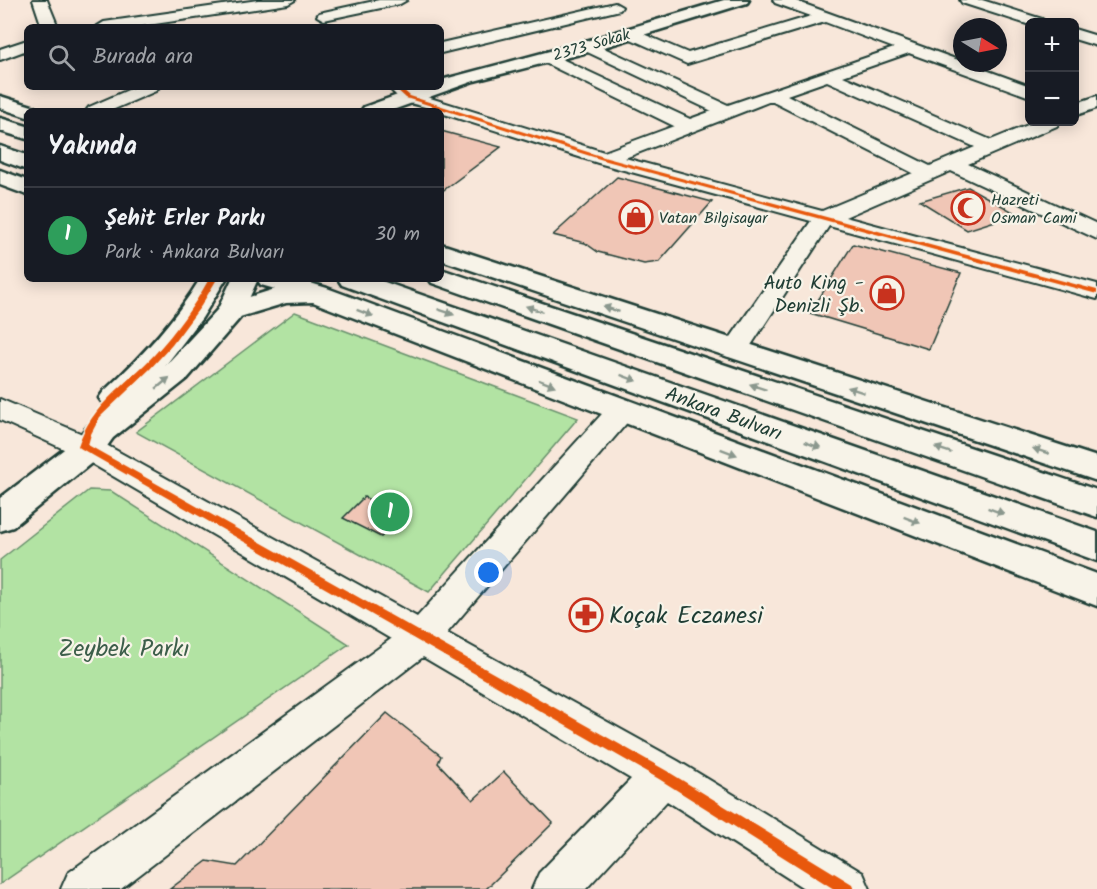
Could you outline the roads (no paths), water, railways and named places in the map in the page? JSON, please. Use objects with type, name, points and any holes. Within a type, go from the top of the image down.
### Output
[{"type":"main road","name":"2373 Sokak","points":[[444,85],[587,46],[741,0]]},
{"type":"main road","name":"2373 Sokak","points":[[376,108],[403,92]]},
{"type":"main road","points":[[391,108],[403,92]]},
{"type":"main road","points":[[0,102],[24,110]]},
{"type":"main road","points":[[0,124],[24,132]]},
{"type":"main road","points":[[0,153],[24,162]]},
{"type":"main road","points":[[0,177],[24,187]]},
{"type":"main road","points":[[444,253],[1097,469]]},
{"type":"main road","name":"Ankara Bulvarı","points":[[444,278],[1097,504]]},
{"type":"main road","points":[[85,447],[87,428],[96,416],[137,378],[194,314],[211,282]]},
{"type":"main road","points":[[0,517],[85,447],[102,430],[176,372],[230,312],[244,282]]},
{"type":"main road","points":[[284,282],[308,287],[621,411],[1097,590]]},
{"type":"main road","name":"Ankara Bulvarı","points":[[359,282],[1097,547]]},
{"type":"main road","points":[[230,312],[308,287]]},
{"type":"street","points":[[40,0],[49,24]]},
{"type":"street","points":[[124,24],[288,0]]},
{"type":"street","points":[[314,12],[400,0]]},
{"type":"street","points":[[597,0],[661,24]]},
{"type":"street","points":[[780,0],[1025,91]]},
{"type":"street","points":[[967,0],[1025,18]]},
{"type":"street","points":[[444,47],[615,8]]},
{"type":"street","points":[[629,33],[687,59],[825,17]]},
{"type":"street","points":[[1079,36],[1097,42]]},
{"type":"street","points":[[0,55],[24,46]]},
{"type":"street","points":[[587,46],[727,111]]},
{"type":"street","points":[[605,159],[772,93],[909,48]]},
{"type":"street","points":[[545,57],[689,126]]},
{"type":"street","points":[[827,75],[991,147]]},
{"type":"street","points":[[102,108],[143,90]]},
{"type":"street","points":[[403,92],[605,159],[1097,292]]},
{"type":"street","points":[[772,93],[929,173]]},
{"type":"street","points":[[1079,109],[1097,101]]},
{"type":"street","points":[[1079,111],[1097,118]]},
{"type":"street","points":[[735,350],[824,218],[1041,126]]},
{"type":"street","points":[[952,164],[1097,232]]},
{"type":"street","points":[[0,409],[85,447],[422,637],[663,775],[847,889]]},
{"type":"street","points":[[84,889],[422,637],[621,411]]},
{"type":"street","points":[[555,889],[663,775]]},
{"type":"place","name":"Hazreti Osman Cami","points":[[968,208]]},
{"type":"place","name":"Vatan Bilgisayar","points":[[636,217]]},
{"type":"place","name":"Auto King - Denizli Şb.","points":[[887,293]]},
{"type":"place","name":"Şehit Erler Parkı","points":[[390,512]]},
{"type":"place","name":"Koçak Eczanesi","points":[[586,615]]},
{"type":"park label","name":"Zeybek Parkı","points":[[124,648]]}]
